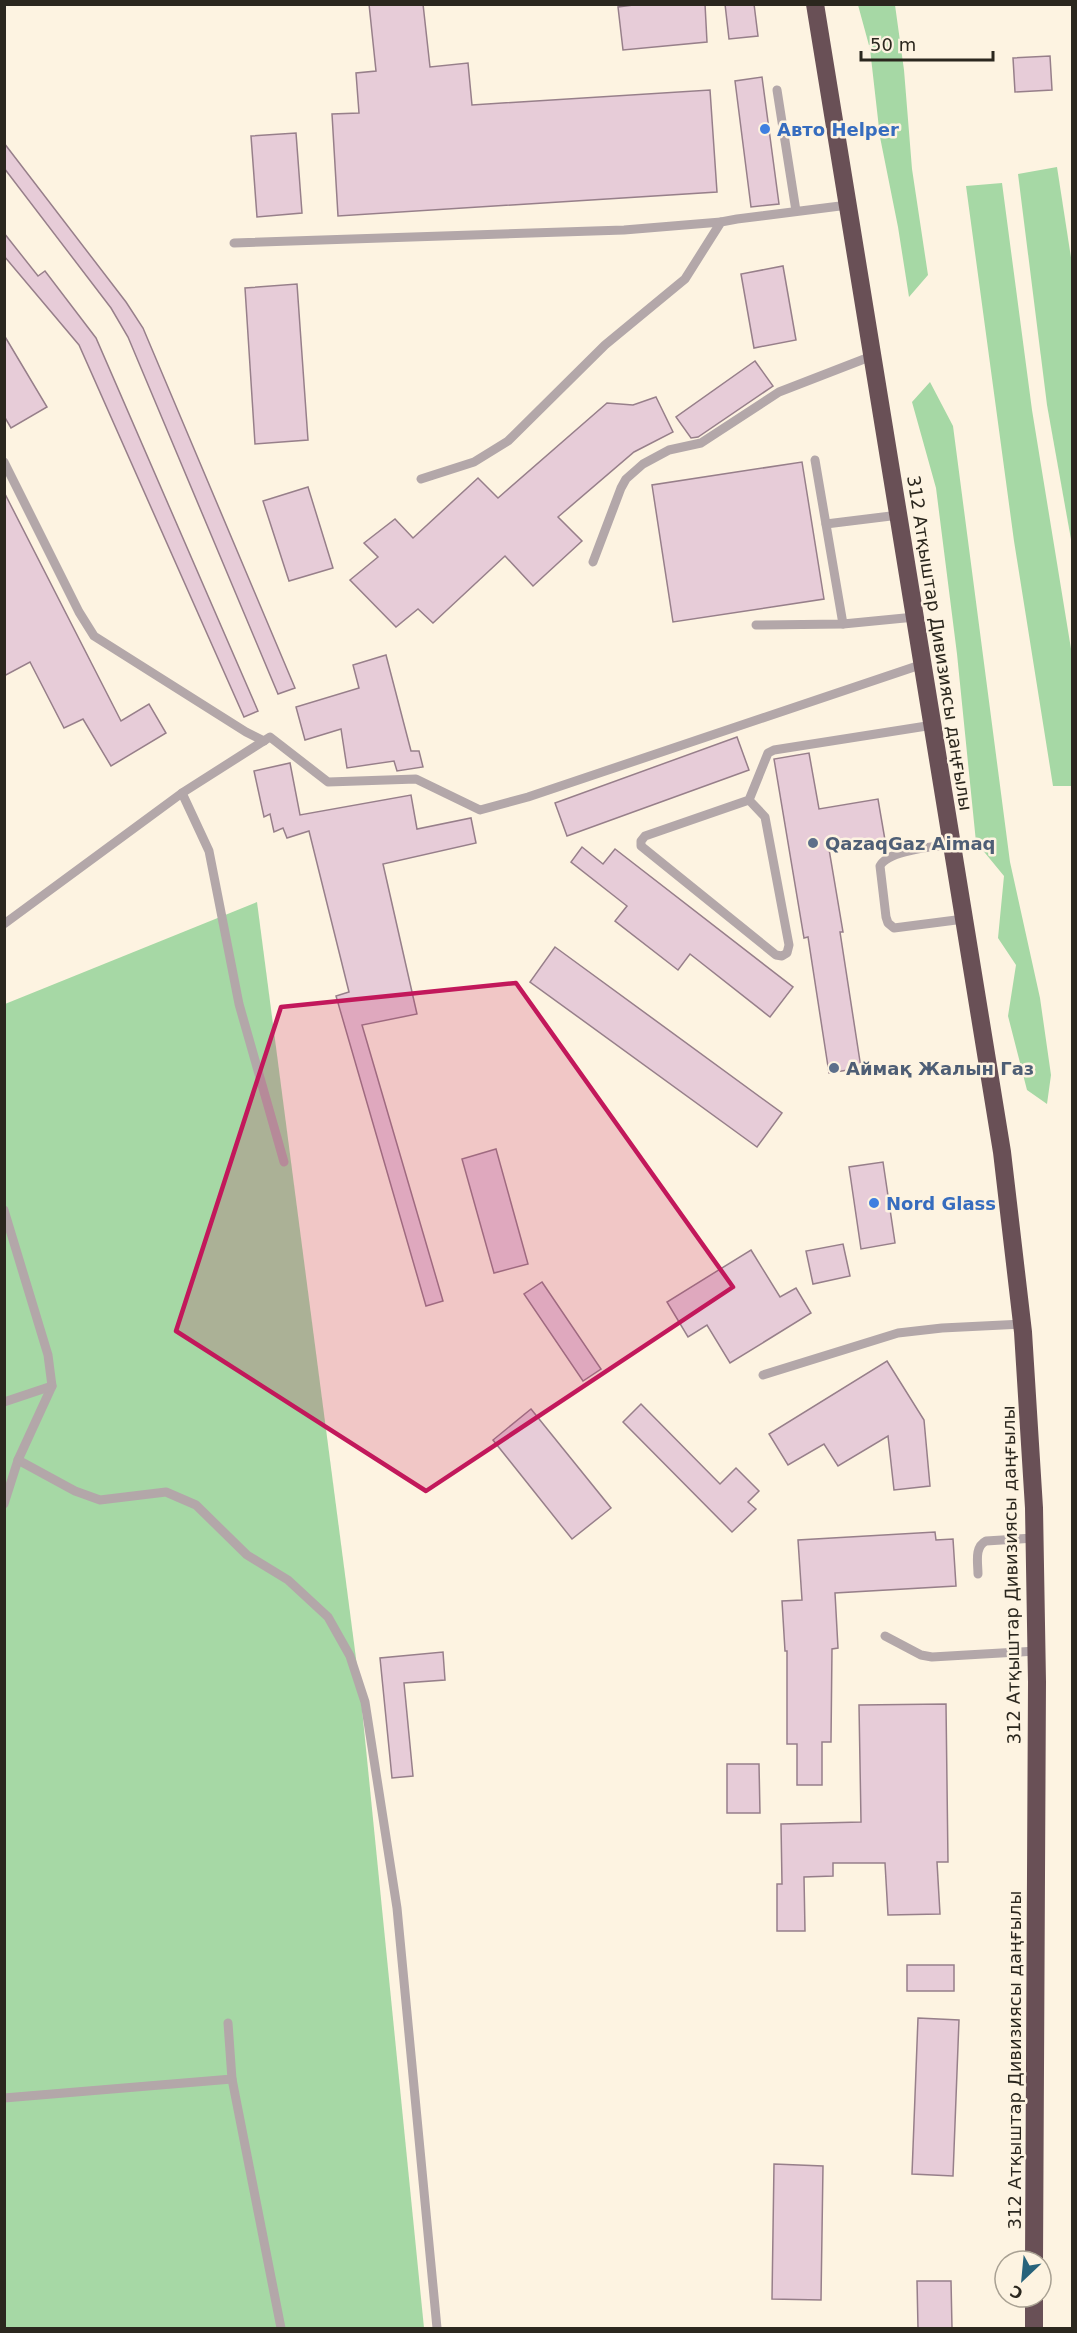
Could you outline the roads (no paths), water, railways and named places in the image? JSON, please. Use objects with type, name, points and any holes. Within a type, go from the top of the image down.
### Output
[{"type":"highway","name":"312 Атқыштар Дивизиясы даңғылы","points":[[815,4],[1002,1152],[1022,1324],[1034,1538],[1036,1651],[1034,2249]]},
{"type":"highway","points":[[1034,2309],[1034,2328]]},
{"type":"lane","points":[[777,90],[796,211]]},
{"type":"lane","points":[[234,243],[624,230],[721,222],[848,205]]},
{"type":"lane","points":[[422,479],[474,462],[508,441],[605,345],[685,279],[721,222]]},
{"type":"lane","points":[[593,562],[621,488],[626,479],[643,464],[669,450],[701,443],[779,392],[872,356]]},
{"type":"lane","points":[[815,460],[843,624]]},
{"type":"lane","points":[[4,462],[79,612],[94,636],[236,726],[264,741]]},
{"type":"lane","points":[[826,524],[898,515]]},
{"type":"lane","points":[[756,625],[843,624],[915,617]]},
{"type":"lane","points":[[4,924],[182,793],[270,737],[328,782],[416,779],[480,810],[550,790],[923,664]]},
{"type":"lane","points":[[749,800],[765,817],[789,945],[787,953],[782,956],[776,955],[641,846],[641,841],[645,836],[749,800],[768,753],[774,750],[933,725]]},
{"type":"lane","points":[[182,793],[209,851],[239,1004],[284,1162]]},
{"type":"lane","points":[[952,844],[892,855],[883,861],[880,866],[886,917],[888,923],[894,928],[964,919]]},
{"type":"lane","points":[[4,1210],[48,1355],[52,1386],[18,1460],[4,1504]]},
{"type":"lane","points":[[763,1375],[898,1333],[942,1328],[1022,1324]]},
{"type":"lane","points":[[4,1402],[52,1386]]},
{"type":"lane","points":[[18,1460],[75,1491],[100,1500],[166,1491],[196,1506],[247,1555],[288,1580],[328,1617],[350,1656],[365,1702],[397,1908],[437,2328]]},
{"type":"lane","points":[[978,1574],[978,1550],[982,1543],[1034,1538]]},
{"type":"lane","points":[[885,1636],[921,1655],[932,1657],[1036,1651]]},
{"type":"lane","points":[[228,2023],[232,2079],[281,2328]]},
{"type":"lane","points":[[4,2098],[232,2079]]},
{"type":"place","name":"Авто Helper","points":[[765,129]]},
{"type":"place","name":"QazaqGaz Aimaq","points":[[813,843]]},
{"type":"place","name":"Аймақ Жалын Газ","points":[[834,1068]]},
{"type":"place","name":"Nord Glass","points":[[874,1203]]}]
